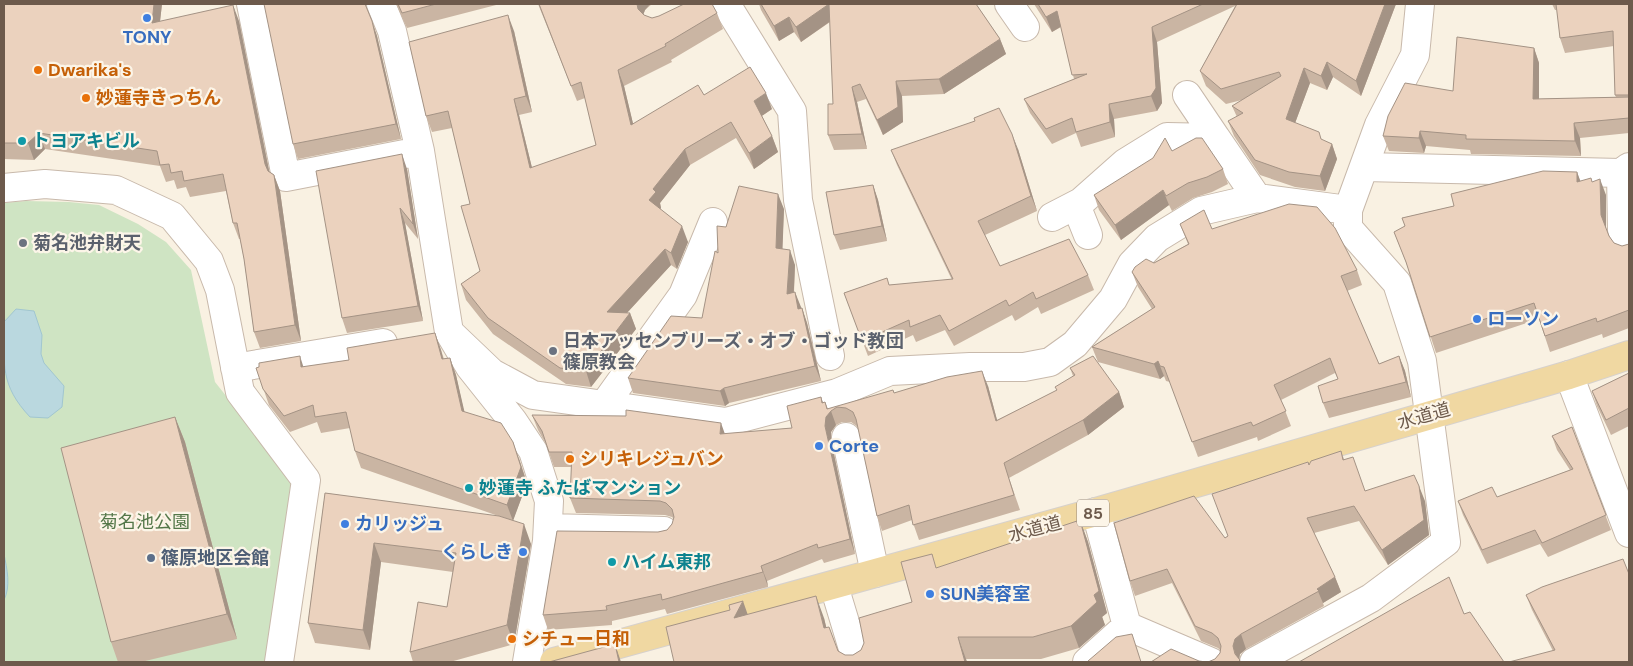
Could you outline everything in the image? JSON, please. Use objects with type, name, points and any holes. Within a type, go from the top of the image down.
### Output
[{"type":"main road","name":"水道道","points":[[554,662],[1096,512],[1569,375],[1629,355]]},
{"type":"street","points":[[251,4],[286,177],[420,151]]},
{"type":"street","points":[[381,4],[392,31],[420,151],[449,332],[470,367],[513,420],[533,451],[550,501],[548,528],[527,662]]},
{"type":"street","points":[[726,4],[792,111],[798,200],[830,356]]},
{"type":"street","points":[[1009,4],[1025,26]]},
{"type":"street","points":[[1254,662],[1371,598],[1451,548],[1422,361],[1398,282],[1348,228],[1348,210],[1379,125],[1415,55],[1420,4]]},
{"type":"street","points":[[395,47],[423,39]]},
{"type":"street","points":[[1187,95],[1257,198]]},
{"type":"street","points":[[1052,217],[1076,205],[1125,163],[1167,137],[1216,138]]},
{"type":"street","points":[[1364,167],[1625,170],[1622,230],[1629,246]]},
{"type":"street","points":[[4,188],[45,184],[116,190],[172,216],[209,260],[220,290],[240,392],[306,480],[279,662]]},
{"type":"street","points":[[449,332],[492,373],[533,395],[726,422],[836,393],[890,371],[970,367],[1024,367],[1050,362],[1075,344],[1113,299],[1132,264],[1157,238],[1200,211],[1257,198],[1348,210]]},
{"type":"street","points":[[1076,205],[1088,235]]},
{"type":"street","points":[[604,405],[683,295],[713,222]]},
{"type":"street","points":[[235,368],[449,332]]},
{"type":"street","points":[[1569,375],[1629,533]]},
{"type":"street","points":[[846,438],[875,573]]},
{"type":"street","points":[[1096,512],[1128,626]]},
{"type":"street","points":[[548,528],[664,531]]},
{"type":"street","points":[[834,586],[857,662]]},
{"type":"street","points":[[1087,662],[1128,626]]},
{"type":"street","points":[[1128,626],[1211,662]]},
{"type":"green space","name":"菊名池公園","points":[[26,201],[99,205],[138,224],[166,242],[191,270],[215,382],[293,480],[267,662],[4,662],[4,203]]},
{"type":"water","points":[[16,309],[34,311],[42,335],[41,354],[44,363],[64,386],[62,407],[48,418],[30,417],[13,395],[6,374],[4,363],[4,322]]},
{"type":"water","points":[[4,554],[8,583],[4,600]]},
{"type":"building","points":[[4,4],[154,4],[152,23],[233,5],[265,164],[268,171],[274,175],[295,325],[254,332],[237,223],[233,223],[223,174],[184,181],[182,171],[171,173],[169,164],[160,165],[157,151],[39,133],[28,143],[4,143]]},
{"type":"building","points":[[264,4],[365,4],[372,21],[396,124],[293,144]]},
{"type":"building","points":[[398,4],[436,4],[402,13]]},
{"type":"building","points":[[539,4],[637,4],[638,9],[644,15],[652,18],[684,4],[712,4],[717,13],[665,44],[666,46],[618,70],[631,125],[698,85],[704,95],[750,67],[766,93],[754,101],[772,136],[749,153],[731,122],[685,149],[653,189],[656,192],[649,200],[682,226],[671,253],[665,249],[607,312],[630,313],[586,371],[560,368],[488,318],[461,284],[480,271],[461,206],[470,204],[448,111],[426,116],[409,42],[508,15],[526,96],[514,99],[530,168],[596,145],[581,82],[571,86]]},
{"type":"building","points":[[761,4],[829,4],[796,27],[789,17],[774,26]]},
{"type":"building","points":[[829,4],[976,4],[1000,39],[939,79],[896,81],[898,107],[877,120],[860,84],[852,87],[862,134],[828,135],[828,104],[833,104]]},
{"type":"building","points":[[1038,4],[1203,4],[1152,27],[1156,88],[1151,96],[1109,104],[1110,122],[1076,132],[1072,118],[1046,129],[1024,99],[1087,74],[1072,75],[1057,11],[1046,17]]},
{"type":"building","points":[[1237,4],[1385,4],[1356,81],[1327,62],[1321,76],[1304,68],[1286,119],[1319,132],[1321,139],[1332,144],[1320,176],[1289,172],[1255,160],[1228,121],[1243,113],[1232,106],[1281,76],[1279,72],[1221,89],[1200,71]]},
{"type":"building","points":[[1556,4],[1629,4],[1629,95],[1615,95],[1613,31],[1560,38]]},
{"type":"building","points":[[1457,37],[1534,48],[1533,99],[1629,97],[1629,118],[1574,123],[1575,141],[1466,139],[1466,135],[1420,131],[1419,138],[1383,136],[1388,116],[1405,83],[1453,91]]},
{"type":"building","points":[[999,108],[1012,134],[1031,196],[978,221],[1000,266],[1069,239],[1088,275],[1036,299],[1033,292],[1009,306],[1006,300],[949,331],[940,315],[910,327],[909,320],[862,341],[844,293],[887,278],[889,285],[953,279],[891,150],[975,121],[974,118]]},
{"type":"building","points":[[1165,138],[1172,151],[1196,138],[1202,138],[1223,169],[1188,183],[1166,196],[1163,190],[1115,225],[1094,195],[1153,158]]},
{"type":"building","points":[[402,154],[413,224],[400,208],[418,306],[342,318],[316,171]]},
{"type":"building","points":[[1543,171],[1577,172],[1577,182],[1591,178],[1592,182],[1600,179],[1601,215],[1609,236],[1614,243],[1622,246],[1629,244],[1629,310],[1597,322],[1596,318],[1545,336],[1534,303],[1430,337],[1406,262],[1394,232],[1405,226],[1402,218],[1454,206],[1451,194]]},
{"type":"building","points":[[873,185],[882,226],[834,235],[826,192]]},
{"type":"building","points":[[739,186],[778,194],[776,248],[790,250],[787,294],[795,292],[798,309],[802,308],[815,366],[724,388],[720,391],[628,378],[671,316],[702,318],[715,251],[718,253],[717,226],[726,227]]},
{"type":"building","points":[[1289,204],[1317,207],[1335,228],[1357,270],[1341,276],[1379,364],[1399,356],[1406,382],[1323,403],[1318,386],[1338,379],[1330,358],[1274,385],[1286,411],[1253,426],[1251,422],[1192,442],[1164,367],[1160,366],[1158,361],[1154,364],[1092,347],[1155,307],[1132,272],[1135,267],[1146,259],[1154,263],[1189,244],[1180,224],[1204,210],[1212,229]]},
{"type":"building","points":[[435,333],[442,359],[450,358],[462,411],[501,423],[513,442],[521,467],[507,505],[355,451],[346,412],[315,417],[313,405],[284,416],[263,389],[256,368],[259,367],[259,363],[300,356],[301,367],[349,360],[347,348]]},
{"type":"building","points":[[1093,356],[1119,392],[1083,420],[1004,463],[1014,495],[913,525],[909,505],[877,516],[856,419],[853,412],[846,408],[837,407],[826,417],[825,426],[850,539],[818,548],[817,544],[761,566],[763,572],[662,600],[661,594],[606,606],[607,610],[543,615],[557,531],[658,532],[667,530],[672,524],[674,517],[672,509],[666,503],[660,501],[570,498],[572,452],[549,452],[542,431],[532,415],[626,416],[626,410],[721,423],[720,434],[792,428],[787,406],[821,397],[822,403],[825,402],[827,409],[893,390],[894,393],[947,377],[982,371],[996,421],[1057,390],[1055,387],[1075,375],[1070,368]]},
{"type":"building","points":[[1629,373],[1629,408],[1606,420],[1592,391]]},
{"type":"building","points":[[175,417],[227,614],[111,642],[61,448]]},
{"type":"building","points":[[1572,427],[1606,515],[1542,543],[1535,530],[1482,550],[1458,501],[1492,487],[1497,497],[1573,469],[1552,436]]},
{"type":"building","points":[[1341,451],[1343,460],[1353,457],[1365,491],[1414,475],[1419,486],[1424,520],[1382,550],[1354,506],[1307,518],[1335,577],[1317,589],[1319,591],[1235,639],[1233,646],[1235,654],[1240,660],[1238,662],[1208,662],[1215,659],[1220,653],[1221,646],[1218,638],[1212,633],[1195,626],[1167,569],[1130,581],[1114,523],[1194,496],[1225,538],[1228,536],[1212,494],[1308,462],[1309,465],[1311,461]]},
{"type":"building","points":[[325,493],[499,516],[524,524],[507,625],[410,652],[418,602],[447,607],[456,553],[374,543],[363,630],[308,623]]},
{"type":"building","points":[[1080,520],[1099,591],[1094,595],[1097,602],[1071,626],[1033,637],[958,637],[965,662],[674,662],[666,627],[730,610],[729,605],[743,601],[734,618],[816,596],[824,628],[829,627],[838,651],[845,655],[853,655],[861,650],[864,643],[859,618],[912,602],[901,562],[932,554],[936,568]]},
{"type":"building","points":[[1623,559],[1629,574],[1629,662],[1509,662],[1555,650],[1526,595],[1542,587]]},
{"type":"building","points":[[1449,577],[1464,614],[1470,612],[1504,662],[1299,662]]},
{"type":"building","points":[[1132,634],[1141,662],[1088,661],[1116,637]]},
{"type":"building","points":[[615,644],[619,662],[549,662]]},
{"type":"building","points":[[1171,649],[1199,661],[1206,662],[1151,662]]},
{"type":"place","name":"TONY","points":[[147,18]]},
{"type":"place","name":"Dwarika's","points":[[38,70]]},
{"type":"place","name":"妙蓮寺きっちん","points":[[86,98]]},
{"type":"place","name":"トヨアキビル","points":[[22,141]]},
{"type":"place","name":"菊名池弁財天","points":[[23,243]]},
{"type":"place","name":"ローソン","points":[[1477,319]]},
{"type":"place","name":"日本アッセンブリーズ・オブ・ゴッド教団 篠原教会","points":[[553,351]]},
{"type":"place","name":"Corte","points":[[819,446]]},
{"type":"place","name":"シリキレジュバン","points":[[570,459]]},
{"type":"place","name":"妙蓮寺 ふたばマンション","points":[[469,488]]},
{"type":"place","name":"カリッジュ","points":[[345,524]]},
{"type":"place","name":"くらしき","points":[[523,552]]},
{"type":"place","name":"篠原地区会館","points":[[151,558]]},
{"type":"place","name":"ハイム東邦","points":[[612,562]]},
{"type":"place","name":"SUN美容室","points":[[930,594]]},
{"type":"place","name":"シチュー日和","points":[[512,639]]}]
